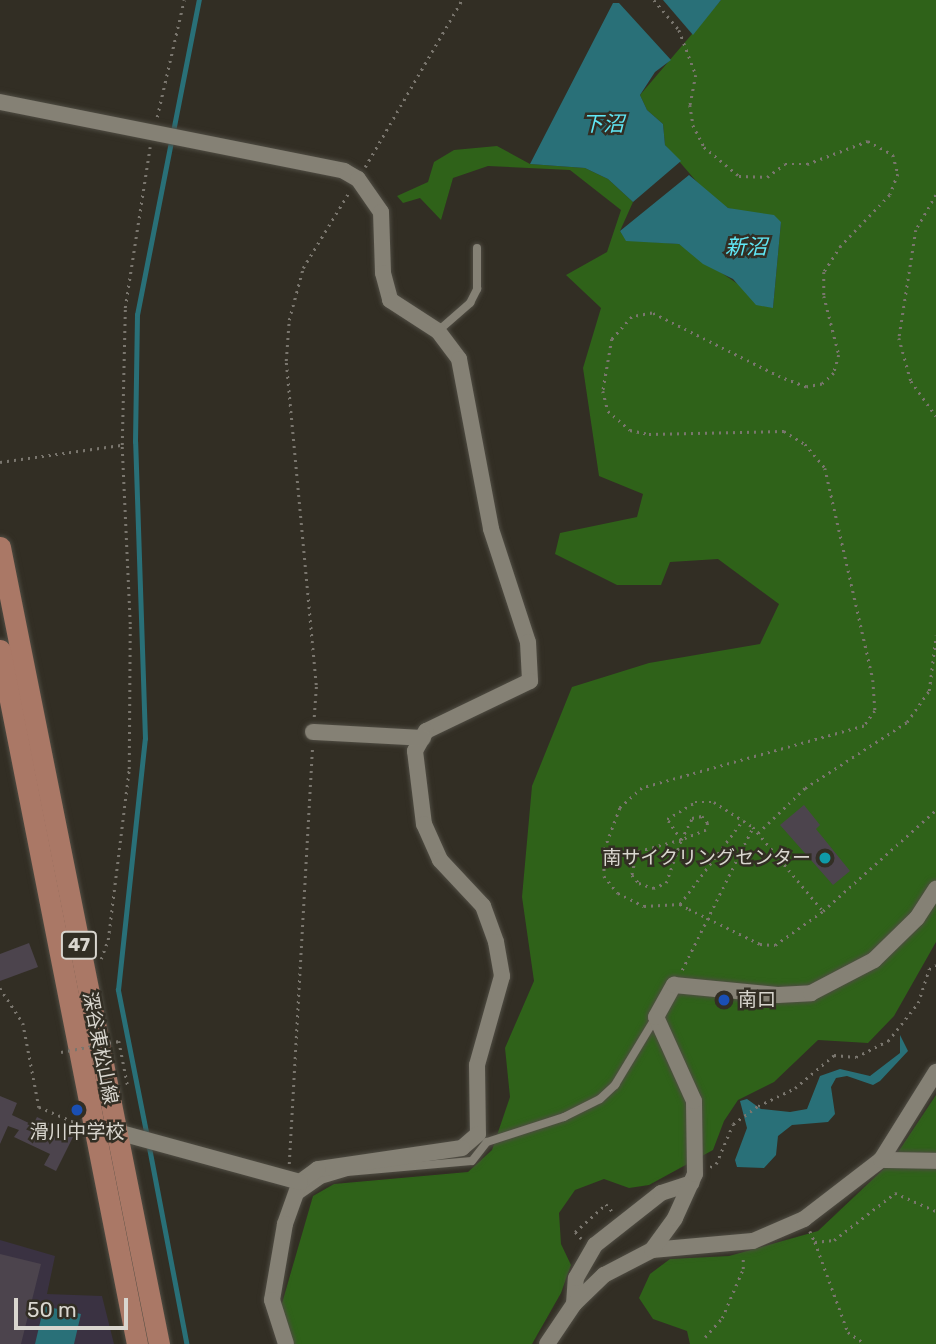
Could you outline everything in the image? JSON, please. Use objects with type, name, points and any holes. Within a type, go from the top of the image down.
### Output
[{"type":"main road","name":"深谷東松山線","points":[[1,547],[159,1344]]},
{"type":"main road","name":"深谷東松山線","points":[[0,650],[137,1344]]},
{"type":"street","points":[[0,102],[344,171],[358,179],[381,212],[383,273],[390,300],[438,331],[459,359],[491,529],[533,670],[530,681],[426,731],[415,751],[424,824],[440,860],[484,906],[502,976],[477,1065],[478,1133],[462,1149],[318,1169],[294,1180],[94,1127]]},
{"type":"street","points":[[313,732],[423,738]]},
{"type":"street","points":[[652,1250],[675,1218],[693,1178],[694,1101],[656,1017],[674,985],[778,995],[811,993],[874,960],[917,918],[934,896]]},
{"type":"street","points":[[547,1344],[574,1304],[604,1275],[652,1250],[742,1241],[804,1219],[881,1160],[936,1073]]},
{"type":"street","points":[[881,1160],[936,1161]]},
{"type":"street","points":[[574,1304],[576,1278],[591,1251],[621,1222],[661,1194],[693,1178]]},
{"type":"street","points":[[286,1344],[272,1300],[278,1252],[292,1200],[294,1180]]},
{"type":"lane","points":[[438,331],[470,303],[477,289],[478,248]]},
{"type":"lane","points":[[292,1200],[321,1180],[347,1172],[472,1161],[487,1142],[564,1117],[600,1100],[615,1085],[656,1017]]},
{"type":"path","points":[[100,961],[108,940],[129,769],[130,624],[122,445],[125,308],[152,132],[184,0]]},
{"type":"path","points":[[294,1180],[316,685],[286,361],[289,320],[303,268],[462,0]]},
{"type":"path","points":[[654,0],[679,30],[696,75],[690,105],[693,125],[704,147],[739,176],[766,177],[785,164],[807,164],[868,141],[893,155],[898,174],[890,195],[841,246],[824,272],[824,296],[839,355],[834,373],[822,384],[806,387],[780,377],[652,313],[632,317],[612,339],[603,391],[608,411],[630,430],[649,434],[784,431],[805,444],[825,468],[873,680],[875,711],[864,726],[642,788],[620,808],[605,848],[604,876],[618,893],[644,906],[680,904],[760,943],[775,945],[823,911],[936,810]]},
{"type":"path","points":[[936,195],[916,230],[899,338],[911,381],[936,416]]},
{"type":"path","points":[[0,462],[122,445]]},
{"type":"path","points":[[758,833],[805,788],[907,722],[929,691],[936,635]]},
{"type":"path","points":[[681,840],[667,819],[695,802],[714,802],[753,827],[823,911]]},
{"type":"path","points":[[681,840],[666,883],[653,888],[639,883],[632,874],[637,852],[681,840],[706,830],[708,822],[702,816],[692,818],[681,840]]},
{"type":"path","points":[[680,904],[743,820]]},
{"type":"path","points":[[674,985],[753,827]]},
{"type":"path","points":[[693,1178],[716,1164],[733,1124],[743,1116],[795,1088],[834,1055],[856,1057],[888,1041],[918,1003],[929,970],[936,965]]},
{"type":"path","points":[[0,988],[23,1023],[39,1107],[94,1127]]},
{"type":"path","points":[[61,1052],[119,1041],[128,1091]]},
{"type":"path","points":[[815,1242],[834,1240],[895,1193],[936,1211]]},
{"type":"path","points":[[591,1251],[575,1232],[606,1204],[621,1222]]},
{"type":"path","points":[[804,1219],[848,1332],[865,1344]]},
{"type":"path","points":[[705,1337],[722,1318],[743,1269],[742,1241]]},
{"type":"shaded area","points":[[0,1240],[55,1256],[47,1294],[102,1296],[114,1344],[0,1344]]},
{"type":"green space","points":[[721,0],[936,0],[936,942],[894,1016],[868,1043],[818,1040],[774,1082],[738,1100],[724,1121],[713,1150],[649,1185],[629,1188],[604,1179],[575,1190],[559,1213],[561,1244],[571,1265],[561,1293],[532,1344],[289,1344],[278,1317],[313,1196],[334,1184],[468,1172],[492,1150],[510,1097],[505,1048],[534,981],[522,897],[532,786],[572,687],[649,663],[760,644],[779,604],[718,559],[670,562],[661,585],[617,585],[555,554],[560,533],[637,517],[643,494],[599,476],[583,368],[601,308],[566,275],[607,252],[621,210],[570,170],[488,166],[453,178],[441,220],[420,198],[403,203],[397,196],[428,182],[434,162],[454,150],[497,146],[530,164],[585,168],[608,179],[633,202],[620,231],[626,240],[679,244],[773,308],[781,222],[728,208],[709,196],[665,145],[663,124],[647,110],[640,95]]},
{"type":"green space","points":[[936,1095],[936,1344],[690,1344],[687,1331],[653,1319],[639,1298],[650,1274],[670,1259],[729,1256],[818,1231],[892,1161]]},
{"type":"water","points":[[663,0],[721,0],[693,35]]},
{"type":"water","name":"下沼","points":[[613,3],[619,3],[671,60],[655,72],[640,95],[647,110],[663,124],[665,145],[681,161],[633,202],[608,179],[585,168],[530,164]]},
{"type":"water","name":"新沼","points":[[689,175],[728,208],[774,215],[781,222],[773,308],[756,305],[733,279],[703,264],[679,244],[626,241],[620,231]]},
{"type":"water","points":[[900,1035],[908,1051],[880,1081],[873,1085],[847,1076],[836,1078],[831,1087],[835,1114],[828,1122],[792,1125],[778,1136],[776,1155],[764,1168],[737,1167],[735,1160],[747,1128],[740,1101],[747,1099],[761,1109],[790,1112],[807,1109],[820,1076],[840,1069],[870,1076],[900,1053]]},
{"type":"water","points":[[44,1306],[81,1314],[74,1344],[35,1344]]},
{"type":"building","name":"南サイクリングセンター","points":[[804,805],[820,825],[816,829],[850,871],[833,885],[780,825]]},
{"type":"building","points":[[29,943],[38,967],[0,981],[0,954]]},
{"type":"building","points":[[0,1096],[17,1103],[12,1115],[33,1125],[37,1117],[74,1135],[56,1171],[44,1165],[50,1154],[14,1137],[19,1130],[8,1126],[0,1144]]},
{"type":"building","points":[[0,1254],[41,1264],[21,1344],[0,1344]]},
{"type":"waterway","points":[[147,1137],[118,990],[145,739],[135,442],[137,315],[199,0]]},
{"type":"waterway","points":[[149,1145],[187,1344]]},
{"type":"place","name":"南サイクリングセンター","points":[[825,858]]},
{"type":"place","name":"南口","points":[[724,1000]]},
{"type":"place","name":"滑川中学校","points":[[77,1110]]}]
